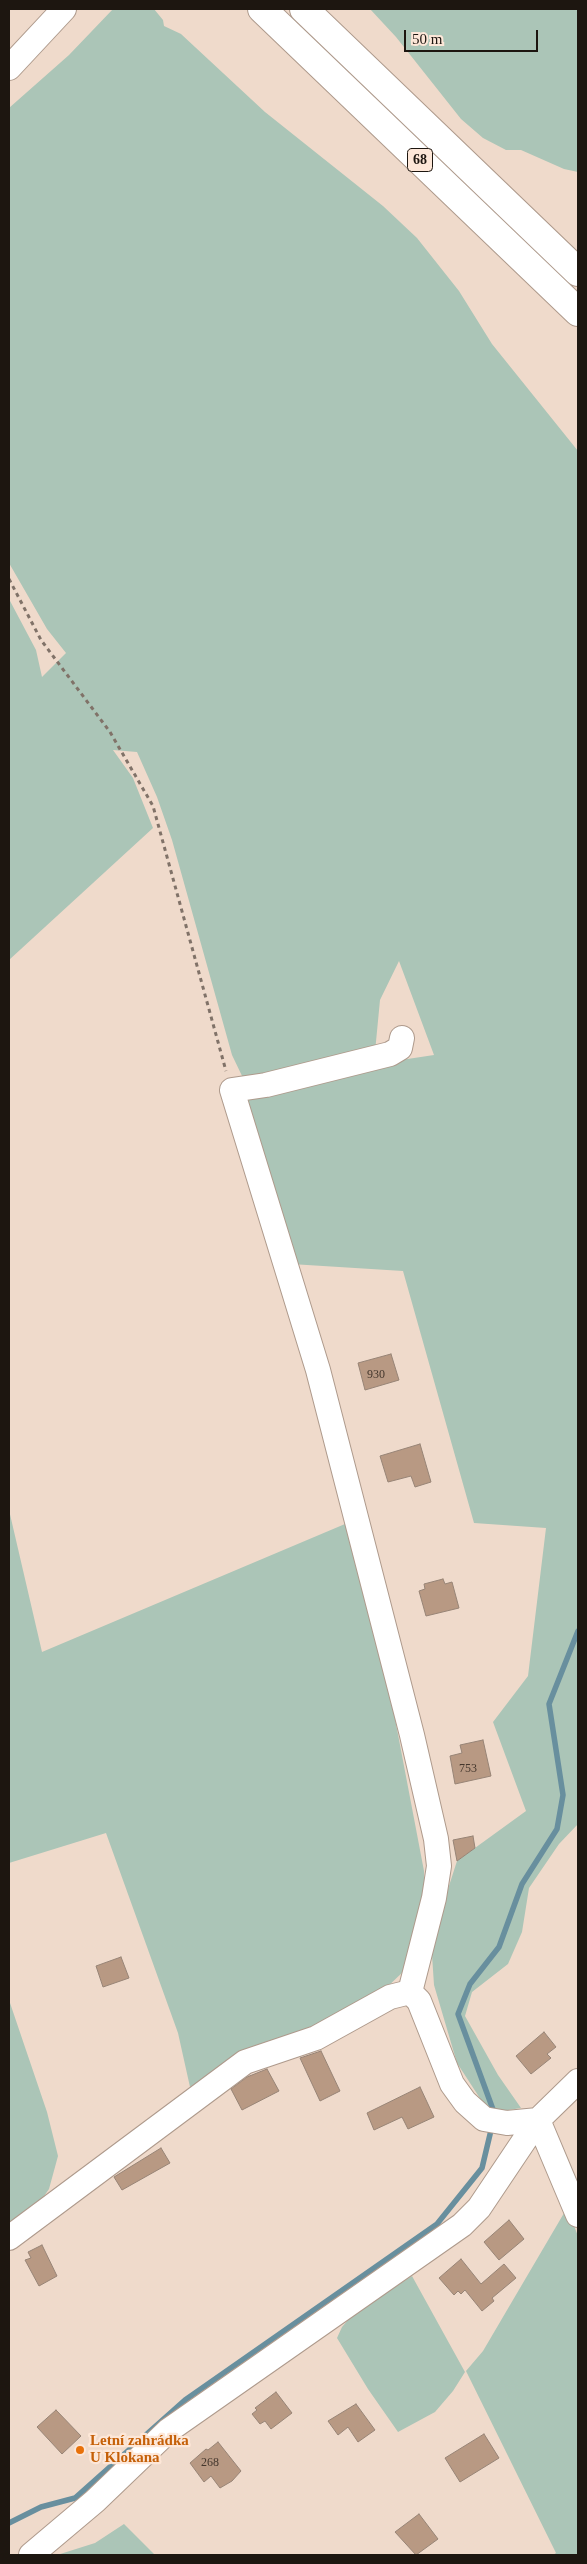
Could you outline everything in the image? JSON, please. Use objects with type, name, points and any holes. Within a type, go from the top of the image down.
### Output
[{"type":"highway","name":"68","points":[[262,9],[578,312]]},
{"type":"highway","name":"68","points":[[304,9],[578,272]]},
{"type":"street","points":[[9,68],[64,9]]},
{"type":"street","points":[[402,1038],[400,1048],[390,1054],[266,1085],[232,1090],[318,1370],[412,1735],[436,1839],[438,1866],[434,1898],[410,1992]]},
{"type":"street","points":[[410,1992],[419,2001],[452,2084],[464,2102],[484,2119],[507,2123],[538,2120]]},
{"type":"street","points":[[9,2238],[244,2062],[316,2038],[390,1997],[410,1992]]},
{"type":"street","points":[[31,2555],[95,2501],[169,2430],[462,2225],[479,2208],[538,2120],[578,2081]]},
{"type":"street","points":[[538,2120],[578,2215]]},
{"type":"path","points":[[9,579],[41,640],[110,732],[154,806],[232,1090]]},
{"type":"green space","points":[[113,9],[154,9],[163,20],[164,26],[181,34],[265,112],[383,206],[417,238],[459,291],[492,344],[578,451],[578,1824],[559,1844],[529,1888],[522,1932],[508,1964],[472,1992],[465,2016],[498,2075],[521,2108],[502,2111],[485,2106],[457,2063],[434,1985],[432,1955],[448,1889],[457,1861],[526,1811],[493,1722],[528,1676],[546,1528],[474,1523],[403,1271],[291,1264],[246,1101],[255,1094],[361,1066],[434,1055],[399,961],[380,1000],[375,1052],[243,1078],[232,1055],[172,840],[157,797],[137,752],[113,750],[133,778],[153,828],[9,960],[9,599],[36,650],[42,677],[66,653],[47,629],[9,563],[9,108],[69,55]]},
{"type":"green space","points":[[370,9],[578,9],[578,172],[564,169],[521,150],[506,150],[483,138],[461,119],[396,37]]},
{"type":"green space","points":[[9,1510],[42,1652],[345,1524],[388,1682],[424,1871],[424,1895],[405,1970],[383,1991],[335,2019],[240,2055],[190,2087],[178,2033],[106,1833],[9,1863]]},
{"type":"green space","points":[[9,2000],[47,2112],[58,2156],[49,2189],[42,2199],[9,2225]]},
{"type":"green space","points":[[567,2208],[578,2236],[578,2555],[553,2555],[556,2553],[466,2371],[483,2351]]},
{"type":"green space","points":[[412,2276],[465,2372],[453,2391],[435,2412],[398,2432],[368,2389],[337,2338],[342,2327],[353,2314]]},
{"type":"green space","points":[[124,2524],[155,2555],[57,2555],[95,2543]]},
{"type":"building","points":[[391,1354],[399,1380],[365,1390],[358,1363]]},
{"type":"building","points":[[420,1444],[431,1482],[415,1487],[411,1476],[388,1482],[380,1456]]},
{"type":"building","points":[[443,1579],[445,1584],[452,1582],[459,1608],[426,1616],[419,1591],[425,1589],[424,1584]]},
{"type":"building","points":[[483,1740],[491,1776],[455,1784],[450,1756],[462,1753],[460,1745]]},
{"type":"building","points":[[473,1836],[475,1848],[457,1861],[453,1840]]},
{"type":"building","points":[[121,1957],[129,1978],[103,1987],[96,1966]]},
{"type":"building","points":[[544,2032],[556,2047],[547,2054],[551,2058],[531,2074],[516,2056]]},
{"type":"building","points":[[321,2051],[340,2091],[320,2101],[300,2058]]},
{"type":"building","points":[[267,2069],[279,2091],[242,2110],[231,2089],[247,2077]]},
{"type":"building","points":[[420,2087],[434,2117],[408,2129],[402,2117],[374,2130],[367,2113]]},
{"type":"building","points":[[161,2148],[170,2163],[122,2190],[114,2177]]},
{"type":"building","points":[[509,2220],[524,2239],[499,2260],[484,2242]]},
{"type":"building","points":[[42,2245],[57,2276],[39,2286],[25,2260],[31,2258],[28,2252]]},
{"type":"building","points":[[461,2259],[481,2284],[504,2264],[516,2278],[492,2298],[494,2301],[482,2311],[465,2290],[461,2294],[458,2291],[454,2295],[439,2278]]},
{"type":"building","points":[[276,2392],[292,2413],[271,2429],[265,2421],[260,2424],[252,2414],[257,2410],[255,2408]]},
{"type":"building","points":[[356,2404],[375,2430],[358,2442],[348,2427],[338,2435],[328,2421]]},
{"type":"building","points":[[56,2410],[81,2436],[62,2454],[37,2427]]},
{"type":"building","points":[[484,2434],[499,2458],[460,2482],[445,2458]]},
{"type":"building","points":[[218,2442],[241,2471],[232,2481],[220,2488],[211,2476],[204,2482],[190,2463],[206,2449],[208,2450]]},
{"type":"building","points":[[419,2514],[438,2539],[416,2555],[395,2532]]},
{"type":"waterway","points":[[495,2115],[458,2014],[470,1984],[499,1947],[522,1884],[557,1829],[563,1795],[549,1704],[578,1631]]},
{"type":"waterway","points":[[9,2523],[41,2507],[75,2498],[185,2400],[437,2224],[482,2168],[492,2126]]},
{"type":"place","name":"Letní zahrádka U Klokana","points":[[80,2450]]}]
